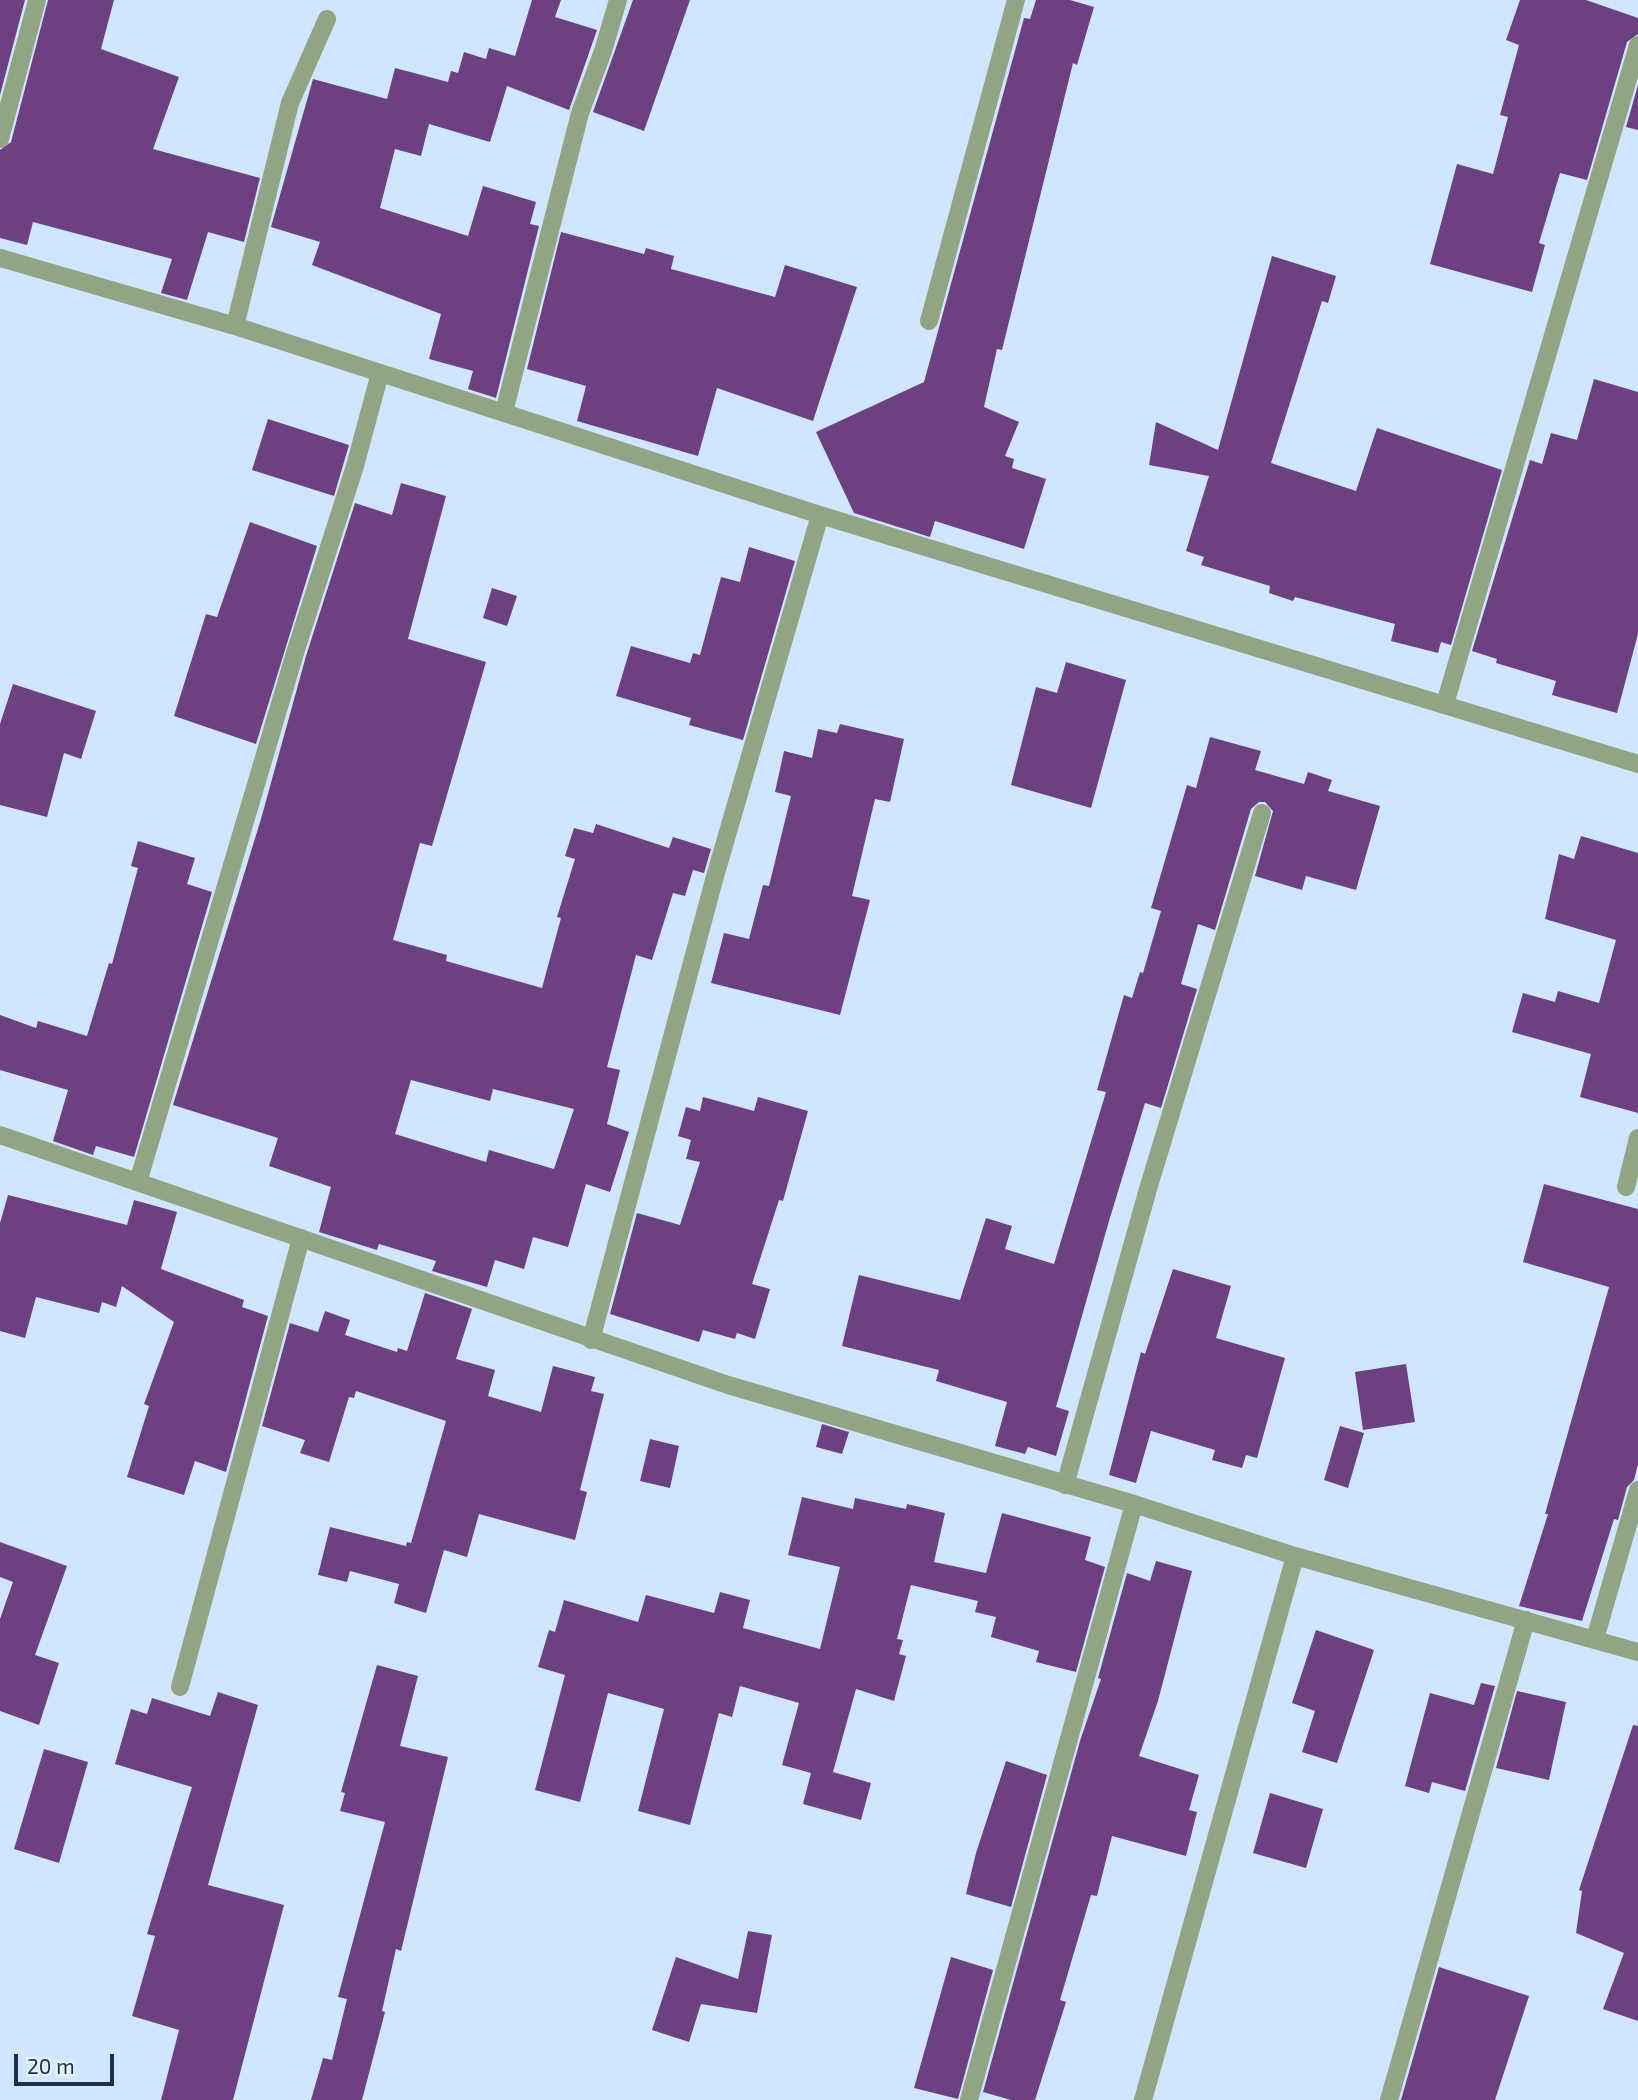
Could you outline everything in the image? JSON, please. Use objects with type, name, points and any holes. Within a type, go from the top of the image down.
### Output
[{"type":"street","points":[[0,139],[37,0]]},
{"type":"street","points":[[504,412],[580,113],[618,0]]},
{"type":"street","points":[[929,321],[1016,0]]},
{"type":"street","points":[[235,326],[290,103],[327,19]]},
{"type":"street","points":[[1445,704],[1638,45]]},
{"type":"street","points":[[0,258],[235,326],[820,515],[1638,764]]},
{"type":"street","points":[[138,1182],[295,653],[355,466],[380,373]]},
{"type":"street","points":[[591,1340],[714,880],[820,515]]},
{"type":"street","points":[[1065,1485],[1148,1189],[1262,813]]},
{"type":"street","points":[[0,1135],[728,1385],[1134,1504],[1295,1556],[1638,1652]]},
{"type":"street","points":[[1626,1187],[1638,1138]]},
{"type":"street","points":[[180,1687],[301,1238]]},
{"type":"street","points":[[1595,1639],[1638,1490]]},
{"type":"street","points":[[969,2100],[1134,1504]]},
{"type":"street","points":[[1143,2100],[1295,1556]]},
{"type":"street","points":[[1389,2100],[1526,1620]]},
{"type":"building","points":[[0,0],[25,0],[0,95]]},
{"type":"building","points":[[48,0],[114,0],[101,49],[179,77],[153,149],[260,178],[244,242],[208,232],[187,300],[161,293],[172,259],[33,222],[27,245],[0,238],[0,150],[11,142]]},
{"type":"building","points":[[532,0],[561,0],[555,17],[597,30],[569,110],[507,86],[490,142],[429,124],[421,156],[395,149],[380,208],[468,236],[483,186],[536,202],[530,224],[539,226],[496,398],[468,389],[473,371],[429,359],[441,314],[312,265],[320,242],[271,227],[313,79],[387,99],[395,68],[448,82],[451,71],[458,73],[464,52],[486,59],[489,48],[515,56]]},
{"type":"building","points":[[633,0],[690,0],[644,131],[593,112]]},
{"type":"building","points":[[1036,0],[1070,0],[1094,7],[1077,65],[1073,63],[1002,350],[997,349],[984,407],[1019,422],[1005,456],[1014,459],[1012,468],[1046,479],[1024,549],[935,521],[930,537],[854,513],[816,432],[924,382],[1024,18],[1030,19]]},
{"type":"building","points":[[1520,0],[1586,0],[1638,18],[1638,34],[1627,42],[1587,180],[1560,173],[1539,243],[1545,245],[1532,292],[1430,264],[1457,164],[1493,174],[1508,117],[1500,115],[1519,45],[1506,40]]},
{"type":"building","points":[[1638,85],[1638,130],[1626,127]]},
{"type":"building","points":[[561,232],[644,254],[646,248],[674,256],[671,269],[775,297],[785,265],[857,287],[813,421],[717,388],[698,456],[577,421],[586,386],[527,369]]},
{"type":"building","points":[[1272,256],[1336,276],[1328,303],[1322,301],[1271,463],[1356,491],[1377,428],[1502,470],[1451,645],[1441,642],[1438,653],[1391,641],[1395,624],[1295,597],[1293,601],[1269,593],[1270,586],[1201,565],[1204,557],[1186,551],[1209,476],[1149,465],[1156,422],[1218,450]]},
{"type":"building","points":[[1594,379],[1638,392],[1638,634],[1617,713],[1552,695],[1556,681],[1496,663],[1497,659],[1472,651],[1530,460],[1542,464],[1551,433],[1577,440]]},
{"type":"building","points":[[268,419],[349,445],[334,496],[252,470]]},
{"type":"building","points":[[401,483],[446,496],[408,639],[486,662],[432,846],[420,843],[393,940],[447,955],[446,961],[542,988],[561,918],[557,917],[575,859],[565,856],[574,828],[593,833],[596,824],[669,848],[673,837],[711,849],[704,873],[693,870],[685,896],[673,893],[652,960],[636,955],[607,1067],[620,1070],[607,1124],[629,1132],[610,1192],[586,1184],[568,1247],[533,1237],[524,1269],[495,1260],[487,1287],[432,1271],[436,1261],[379,1244],[377,1250],[319,1232],[331,1187],[269,1166],[278,1138],[173,1105],[261,819],[306,656],[355,503],[392,515]],"holes":[[[411,1080],[490,1101],[493,1089],[574,1109],[554,1169],[489,1150],[486,1162],[395,1134]]]},
{"type":"building","points":[[250,522],[317,546],[256,744],[174,716],[206,614],[217,617]]},
{"type":"building","points":[[749,547],[795,561],[743,740],[689,725],[691,718],[616,696],[631,646],[690,663],[693,653],[700,655],[721,577],[740,582]]},
{"type":"building","points":[[492,588],[517,596],[507,626],[483,618]]},
{"type":"building","points":[[1066,662],[1126,680],[1091,808],[1011,785],[1036,687],[1057,693]]},
{"type":"building","points":[[13,684],[96,711],[81,759],[64,753],[47,817],[0,805],[0,724]]},
{"type":"building","points":[[840,724],[904,739],[890,802],[875,799],[852,896],[870,900],[840,1015],[711,983],[724,933],[749,939],[763,885],[769,886],[791,796],[775,792],[784,751],[812,758],[818,729],[837,733]]},
{"type":"building","points":[[1210,737],[1261,751],[1255,770],[1304,784],[1308,772],[1332,780],[1328,791],[1380,806],[1356,890],[1306,876],[1302,890],[1255,876],[1273,811],[1265,802],[1259,802],[1251,809],[1215,930],[1198,924],[1181,984],[1197,989],[1161,1108],[1145,1103],[1109,1221],[1056,1407],[1069,1411],[1056,1456],[1028,1447],[1025,1454],[995,1446],[1007,1402],[936,1381],[939,1370],[842,1346],[859,1275],[960,1300],[986,1218],[1012,1226],[1005,1249],[1054,1264],[1106,1092],[1097,1090],[1124,995],[1132,998],[1140,972],[1143,973],[1161,911],[1151,908],[1187,785],[1196,788]]},
{"type":"building","points":[[1581,836],[1638,853],[1638,1113],[1580,1097],[1591,1054],[1512,1032],[1523,993],[1555,1002],[1558,991],[1599,1003],[1616,940],[1545,919],[1559,854],[1574,859]]},
{"type":"building","points":[[138,841],[195,858],[187,884],[212,892],[134,1157],[96,1146],[93,1155],[53,1141],[68,1090],[0,1070],[0,1015],[36,1028],[38,1021],[87,1036],[109,963],[112,964],[138,868],[131,866]]},
{"type":"building","points":[[703,1097],[754,1111],[758,1097],[808,1111],[783,1201],[779,1200],[752,1284],[770,1289],[755,1339],[737,1333],[735,1339],[703,1330],[699,1342],[610,1314],[637,1213],[680,1225],[700,1162],[686,1159],[691,1140],[678,1136],[686,1107],[700,1111]]},
{"type":"building","points":[[1544,1184],[1638,1209],[1638,1464],[1634,1480],[1627,1487],[1618,1520],[1614,1519],[1582,1621],[1519,1606],[1548,1514],[1545,1514],[1609,1287],[1523,1262]]},
{"type":"building","points":[[8,1195],[127,1225],[134,1200],[177,1212],[161,1269],[244,1300],[242,1307],[268,1316],[226,1472],[195,1461],[184,1495],[127,1477],[149,1406],[144,1404],[174,1322],[122,1286],[116,1307],[102,1302],[99,1313],[36,1297],[25,1338],[0,1331],[0,1223]]},
{"type":"building","points":[[1173,1269],[1231,1286],[1216,1338],[1285,1358],[1257,1458],[1246,1455],[1242,1468],[1212,1460],[1215,1450],[1151,1431],[1136,1483],[1109,1475],[1141,1352],[1145,1354]]},
{"type":"building","points":[[425,1293],[472,1309],[456,1359],[495,1370],[488,1396],[541,1412],[553,1366],[595,1377],[591,1391],[604,1394],[580,1490],[587,1492],[575,1540],[479,1514],[467,1557],[444,1550],[426,1613],[394,1603],[399,1584],[350,1571],[347,1582],[318,1575],[330,1527],[406,1546],[407,1542],[411,1543],[446,1421],[356,1391],[354,1398],[349,1397],[329,1462],[300,1453],[305,1440],[262,1426],[290,1323],[318,1332],[325,1311],[350,1320],[345,1335],[397,1352],[398,1348],[407,1351]]},
{"type":"building","points":[[1406,1364],[1415,1422],[1363,1430],[1355,1372]]},
{"type":"building","points":[[822,1424],[849,1432],[842,1454],[816,1447]]},
{"type":"building","points":[[1340,1426],[1364,1433],[1348,1488],[1324,1480]]},
{"type":"building","points":[[650,1439],[679,1446],[670,1488],[640,1481]]},
{"type":"building","points":[[802,1497],[853,1509],[855,1498],[906,1509],[907,1504],[945,1513],[934,1562],[986,1573],[1002,1513],[1091,1537],[1085,1560],[1105,1567],[1076,1672],[1036,1662],[1039,1651],[991,1637],[996,1617],[975,1612],[978,1601],[911,1585],[897,1639],[903,1640],[899,1654],[906,1656],[894,1701],[856,1689],[833,1772],[871,1783],[861,1820],[803,1804],[811,1773],[782,1765],[799,1703],[740,1686],[732,1717],[719,1713],[690,1825],[638,1811],[664,1709],[608,1693],[580,1802],[535,1790],[565,1675],[538,1667],[549,1630],[555,1632],[564,1600],[638,1622],[646,1595],[714,1613],[720,1592],[750,1600],[743,1628],[820,1649],[840,1567],[788,1555]]},
{"type":"building","points":[[0,1542],[67,1566],[35,1655],[59,1663],[39,1725],[0,1711],[0,1619],[13,1582],[0,1577]]},
{"type":"building","points":[[1156,1561],[1192,1571],[1158,1701],[1139,1756],[1199,1775],[1189,1810],[1197,1812],[1186,1856],[1112,1836],[1097,1896],[1091,1895],[1060,2000],[1066,2002],[1035,2100],[1011,2100],[983,2092],[1080,1741],[1101,1679],[1098,1678],[1127,1573],[1150,1581]]},
{"type":"building","points":[[1316,1630],[1374,1650],[1337,1763],[1302,1752],[1315,1711],[1292,1703]]},
{"type":"building","points":[[377,1665],[418,1676],[400,1746],[448,1757],[401,1951],[396,1949],[382,2011],[385,2012],[362,2100],[311,2100],[323,2058],[332,2060],[347,1999],[338,1997],[385,1822],[340,1811],[345,1793],[341,1792]]},
{"type":"building","points":[[1481,1683],[1495,1686],[1465,1791],[1432,1782],[1429,1793],[1405,1786],[1430,1693],[1474,1705]]},
{"type":"building","points":[[1517,1691],[1566,1702],[1549,1780],[1496,1768]]},
{"type":"building","points":[[218,1692],[258,1705],[208,1885],[284,1905],[233,2100],[161,2100],[179,2030],[132,2016],[155,1936],[147,1934],[192,1787],[115,1764],[131,1709],[147,1714],[152,1698],[210,1716]]},
{"type":"building","points":[[1633,1725],[1638,1726],[1638,2021],[1603,2009],[1624,1953],[1576,1933],[1582,1891],[1579,1890]]},
{"type":"building","points":[[44,1749],[88,1762],[59,1863],[14,1849]]},
{"type":"building","points":[[1006,1761],[1047,1775],[1011,1907],[966,1894],[976,1853]]},
{"type":"building","points":[[1270,1793],[1323,1809],[1306,1868],[1253,1853]]},
{"type":"building","points":[[748,1931],[772,1935],[757,2013],[701,2004],[689,2042],[652,2030],[676,1957],[738,1979]]},
{"type":"building","points":[[951,1957],[993,1970],[958,2099],[914,2088]]},
{"type":"building","points":[[1439,1967],[1529,1996],[1495,2100],[1401,2100]]}]
